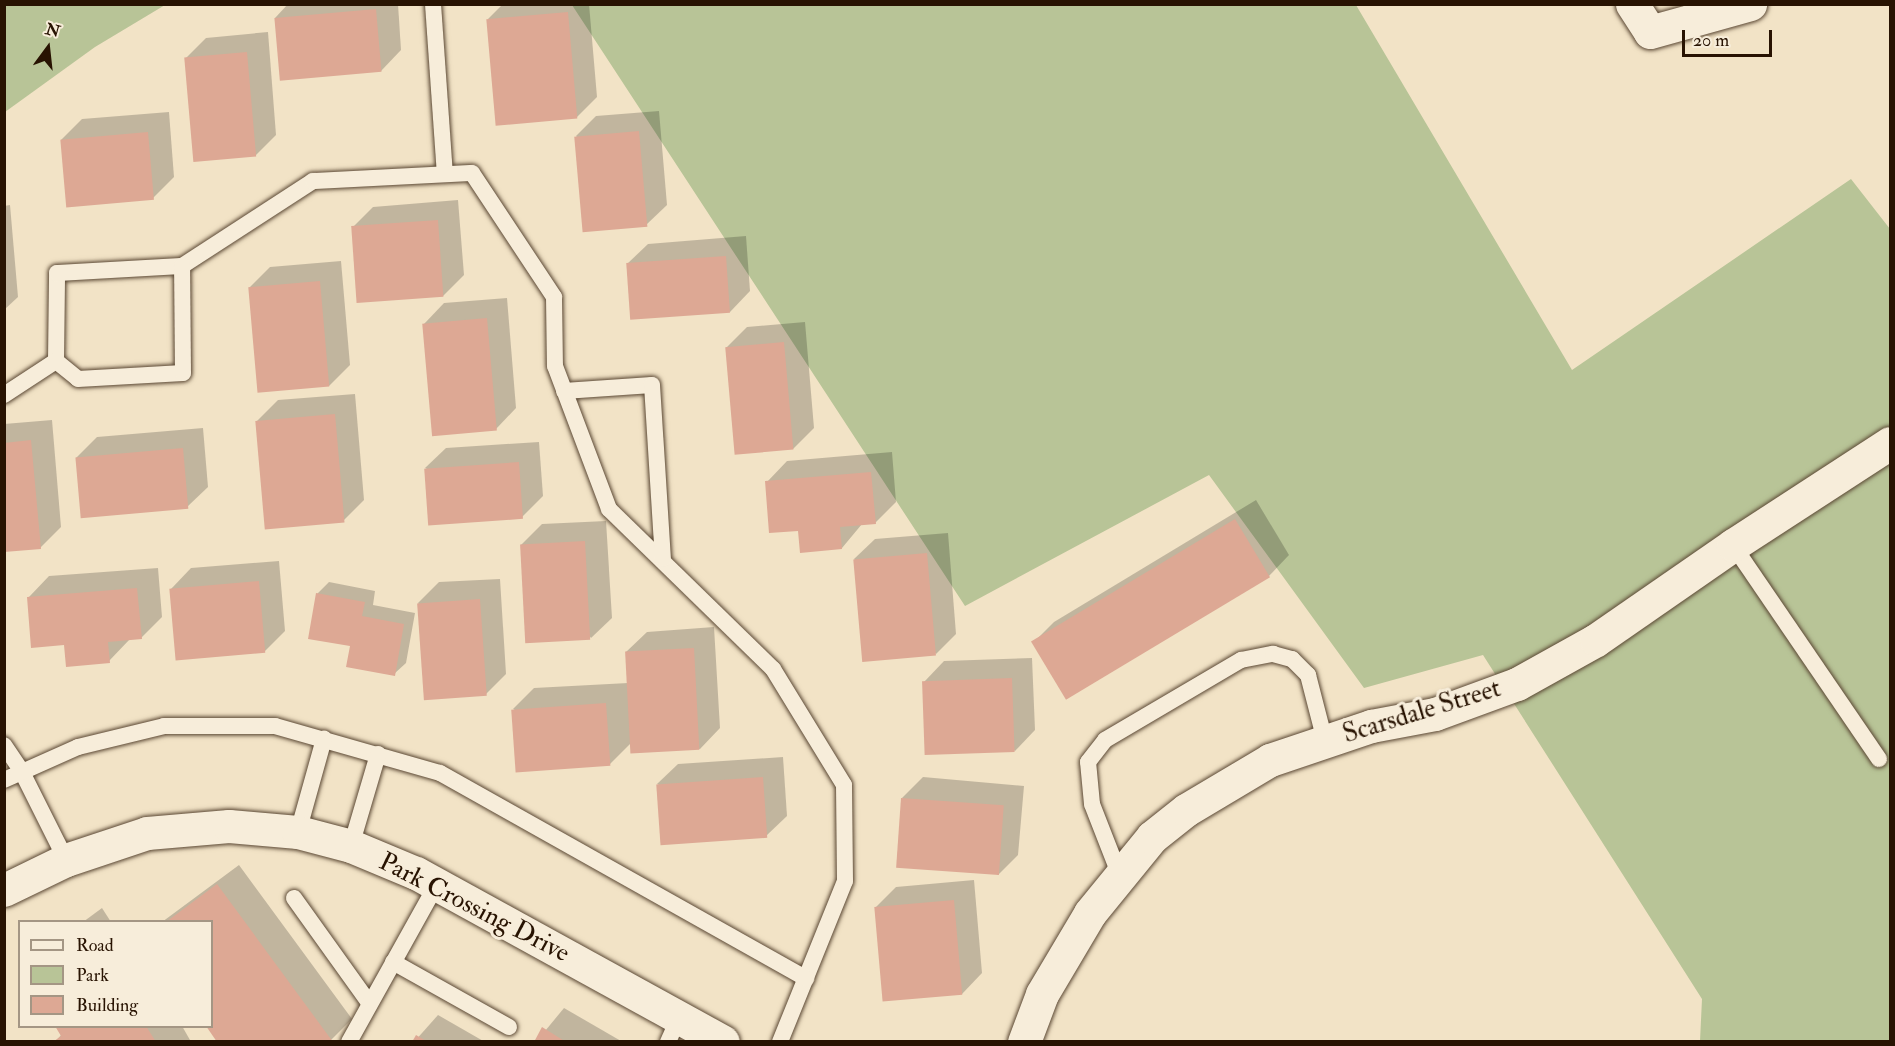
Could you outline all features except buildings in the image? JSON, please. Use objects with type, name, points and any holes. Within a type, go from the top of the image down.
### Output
[{"type":"street","points":[[1632,4],[1650,32],[1750,4]]},
{"type":"street","name":"Scarsdale Street","points":[[1024,1041],[1064,952],[1152,837],[1186,810],[1270,760],[1371,726],[1434,714],[1516,684],[1596,640],[1732,545],[1890,443]]},
{"type":"street","name":"Park Crossing Drive","points":[[4,890],[66,860],[108,844],[188,827],[229,826],[298,832],[351,846],[437,884],[673,1029],[723,1041]]},
{"type":"lane","points":[[433,4],[445,174]]},
{"type":"lane","points":[[56,361],[57,273],[182,266],[313,181],[472,173],[554,297],[555,366],[609,510],[663,559],[773,669],[844,785],[845,881],[780,1041]]},
{"type":"lane","points":[[56,361],[78,379],[183,373],[182,266]]},
{"type":"lane","points":[[4,395],[56,361]]},
{"type":"lane","points":[[564,391],[652,385],[663,559]]},
{"type":"lane","points":[[1732,545],[1879,759]]},
{"type":"lane","points":[[1120,876],[1092,804],[1088,762],[1105,741],[1241,660],[1273,654],[1292,659],[1308,675],[1324,741]]},
{"type":"lane","points":[[4,780],[78,747],[164,726],[275,726],[440,772],[806,978]]},
{"type":"lane","points":[[298,832],[324,740]]},
{"type":"lane","points":[[4,745],[22,772],[66,860]]},
{"type":"lane","points":[[351,846],[378,754]]},
{"type":"lane","points":[[349,1041],[437,884]]},
{"type":"lane","points":[[294,898],[370,1004]]},
{"type":"lane","points":[[393,962],[509,1027]]},
{"type":"green space","points":[[5,4],[165,5],[95,47],[5,112]]},
{"type":"green space","points":[[572,5],[1356,5],[1572,370],[1851,179],[1890,229],[1890,1041],[1700,1041],[1702,999],[1483,655],[1364,688],[1209,475],[965,606]]}]
